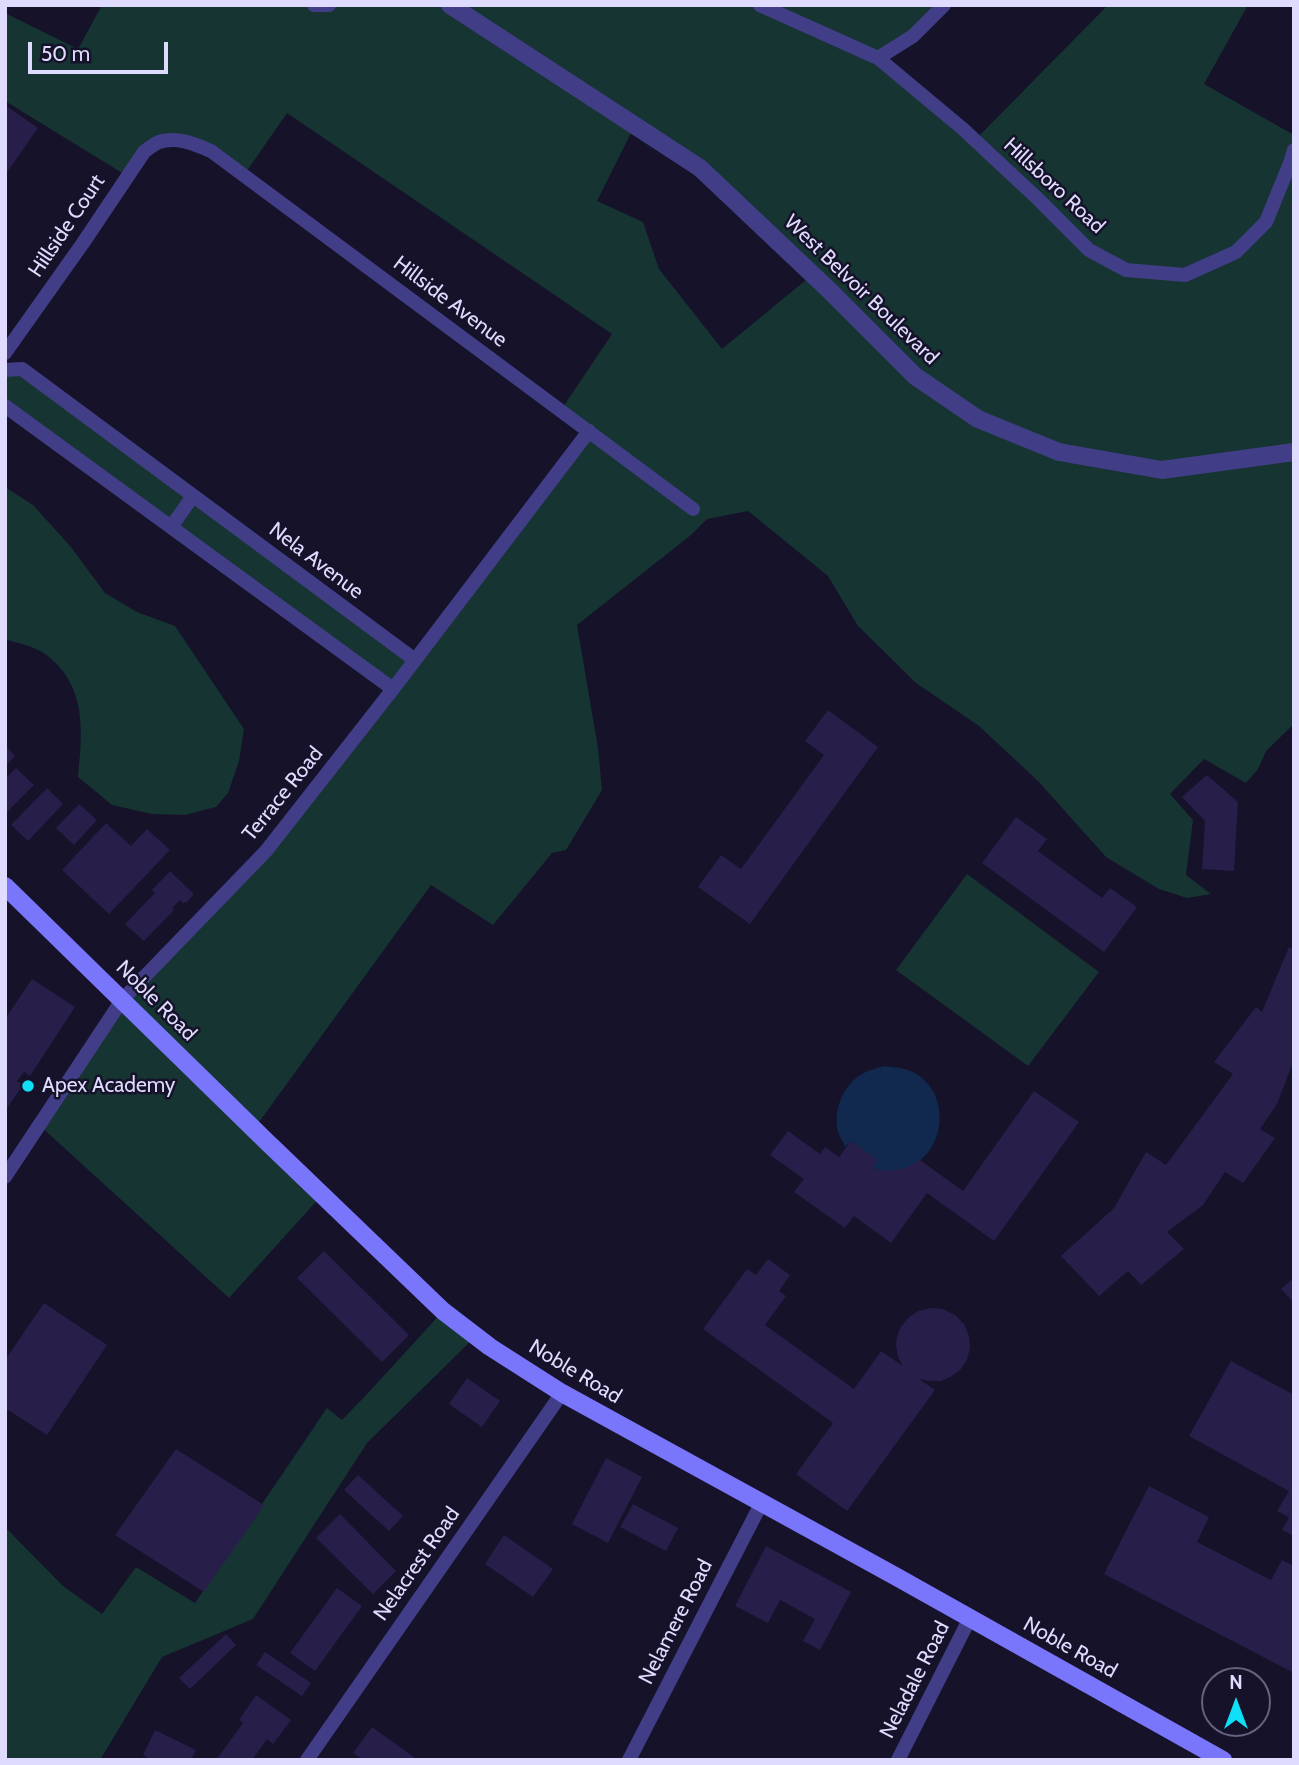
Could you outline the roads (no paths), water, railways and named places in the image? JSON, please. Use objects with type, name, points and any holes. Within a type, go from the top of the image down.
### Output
[{"type":"main road","name":"Noble Road","points":[[5,886],[443,1311],[490,1347],[562,1393],[970,1619],[1194,1753],[1223,1760]]},
{"type":"street","points":[[314,5],[329,5]]},
{"type":"street","name":"West Belvoir Boulevard","points":[[450,5],[700,168],[915,376],[978,419],[1059,452],[1162,470],[1294,453]]},
{"type":"street","name":"Hillsboro Road","points":[[760,5],[878,58],[963,129],[1089,250],[1126,270],[1185,275],[1236,252],[1266,222],[1294,150]]},
{"type":"street","points":[[878,58],[913,36],[944,5]]},
{"type":"street","name":"Hillside Court","points":[[5,353],[144,152],[159,142],[176,140]]},
{"type":"street","name":"Hillside Avenue","points":[[176,140],[211,151],[693,509]]},
{"type":"street","name":"Nela Avenue","points":[[5,370],[22,369],[415,660]]},
{"type":"street","points":[[5,406],[393,689]]},
{"type":"street","name":"Terrace Road","points":[[5,1177],[122,1000],[266,851],[589,431]]},
{"type":"street","points":[[171,527],[193,496]]},
{"type":"street","name":"Nelacrest Road","points":[[307,1760],[562,1393]]},
{"type":"street","name":"Nelamere Road","points":[[629,1760],[761,1504]]},
{"type":"street","name":"Neladale Road","points":[[898,1760],[970,1619]]},
{"type":"water","points":[[884,1066],[900,1068],[919,1076],[932,1089],[939,1106],[939,1124],[934,1142],[924,1157],[908,1167],[888,1171],[872,1168],[877,1160],[851,1141],[845,1147],[837,1123],[839,1105],[847,1088],[860,1075]]},
{"type":"place","name":"Apex Academy","points":[[28,1086]]}]
